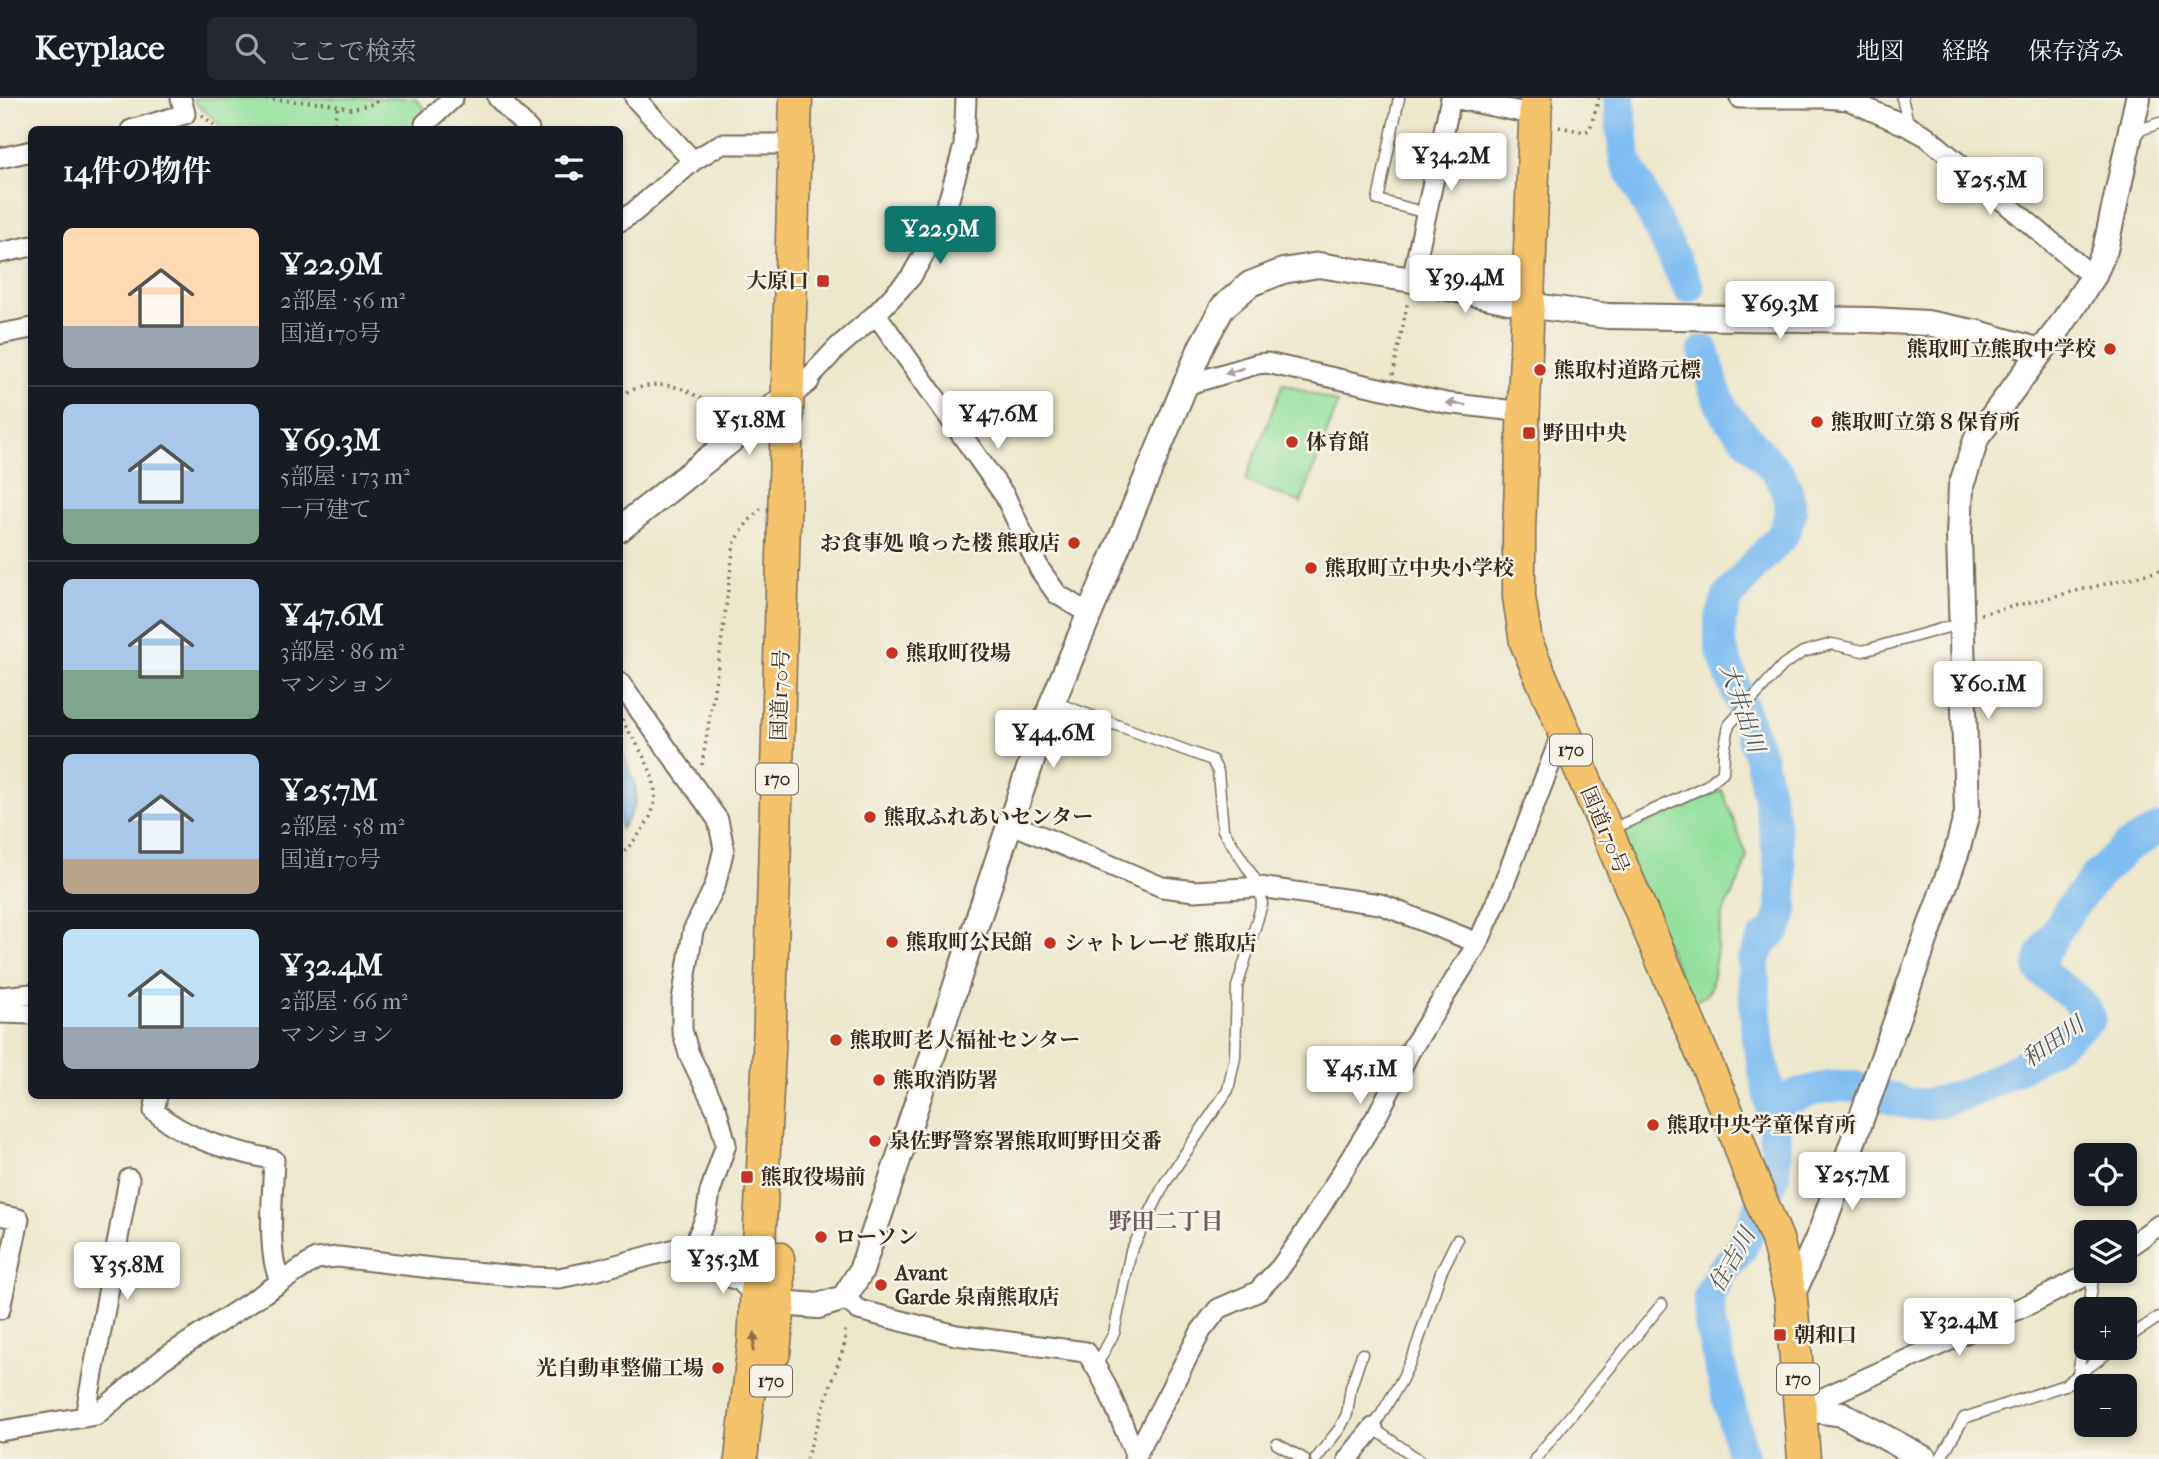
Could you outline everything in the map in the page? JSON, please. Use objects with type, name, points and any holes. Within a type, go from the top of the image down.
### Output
[{"type":"highway","name":"国道170号","points":[[762,1459],[768,1300],[761,1178],[769,1051],[785,501],[797,388],[794,144],[796,98]]},
{"type":"highway","name":"国道170号","points":[[741,1459],[754,1343],[768,1300],[778,1248],[786,1098],[797,388],[810,98]]},
{"type":"highway","name":"国道170号","points":[[1536,112],[1519,562],[1526,642],[1733,1126],[1777,1239],[1791,1298],[1804,1459]]},
{"type":"street","points":[[153,126],[185,114],[181,98]]},
{"type":"street","points":[[425,126],[453,98]]},
{"type":"street","points":[[498,98],[524,126]]},
{"type":"street","points":[[635,98],[693,161]]},
{"type":"street","points":[[623,527],[797,388],[911,277],[928,247],[949,199],[964,146],[966,98]]},
{"type":"street","points":[[1412,280],[1452,98],[1536,112]]},
{"type":"street","points":[[1740,98],[1848,100],[1909,127],[1926,136],[2093,277]]},
{"type":"street","points":[[1791,1298],[1821,1231],[1957,851],[1967,813],[1959,536],[1961,486],[1977,437],[2059,328],[2093,277],[2105,250],[2138,98]]},
{"type":"street","points":[[623,219],[693,161],[721,144],[794,144]]},
{"type":"street","points":[[0,158],[28,152]]},
{"type":"street","points":[[0,253],[28,247]]},
{"type":"street","points":[[693,1248],[705,1261],[726,1276],[740,1281],[768,1300],[818,1306],[844,1298],[861,1271],[1053,701],[1202,345],[1223,307],[1250,284],[1283,271],[1319,265],[1412,280],[1527,305],[1608,316],[1927,323],[1978,333],[2040,351]]},
{"type":"street","points":[[876,314],[1005,496],[1040,570],[1057,594],[1089,614]]},
{"type":"street","points":[[0,334],[28,329]]},
{"type":"street","points":[[1186,385],[1268,363],[1446,403],[1524,412]]},
{"type":"street","points":[[623,687],[718,820],[724,848],[715,886],[693,931],[682,1000],[682,1030],[689,1054],[716,1111],[726,1144],[709,1192],[706,1217],[693,1248]]},
{"type":"street","points":[[1135,1458],[1201,1331],[1218,1309],[1257,1292],[1280,1268],[1378,1114],[1410,1051],[1478,943],[1563,732]]},
{"type":"street","points":[[1010,823],[1162,887],[1195,891],[1260,887],[1380,904],[1478,943]]},
{"type":"street","points":[[0,997],[28,994]]},
{"type":"street","points":[[0,1013],[28,1014]]},
{"type":"street","points":[[156,1099],[154,1111],[168,1123],[201,1141],[274,1160],[273,1252],[276,1274],[281,1281]]},
{"type":"street","points":[[85,1417],[128,1179]]},
{"type":"street","points":[[0,1215],[19,1219],[0,1309]]},
{"type":"street","points":[[2137,1240],[2158,1224]]},
{"type":"street","points":[[0,1431],[96,1415],[163,1359],[316,1259],[338,1257],[515,1276],[559,1278],[675,1249],[693,1248]]},
{"type":"street","points":[[1801,1408],[2074,1282]]},
{"type":"street","points":[[844,1298],[859,1310],[956,1335],[1086,1352],[1096,1366],[1135,1458]]},
{"type":"street","points":[[1801,1408],[1842,1414],[1925,1459]]},
{"type":"street","points":[[1348,1459],[1373,1428]]},
{"type":"lane","points":[[1399,98],[1378,200],[1426,213]]},
{"type":"lane","points":[[1902,98],[1909,127]]},
{"type":"lane","points":[[2131,134],[2159,123]]},
{"type":"lane","points":[[1606,832],[1706,786],[1723,772],[1729,725],[1783,665],[1803,652],[1832,644],[1863,651],[1963,621]]},
{"type":"lane","points":[[1053,701],[1212,760],[1218,772],[1223,830],[1260,887],[1262,904],[1237,987],[1235,1057],[1228,1090],[1165,1183],[1131,1251],[1114,1333],[1096,1366]]},
{"type":"lane","points":[[1418,1459],[1373,1428],[1415,1354],[1441,1272],[1457,1240]]},
{"type":"lane","points":[[1535,1459],[1662,1304]]},
{"type":"lane","points":[[2137,1331],[2159,1317]]},
{"type":"lane","points":[[1316,1459],[1348,1414],[1351,1388],[1362,1354]]},
{"type":"lane","points":[[2078,1374],[2080,1360]]},
{"type":"lane","points":[[2078,1374],[2097,1360]]},
{"type":"lane","points":[[1940,1459],[1964,1418],[2064,1385],[2074,1377]]},
{"type":"lane","points":[[1277,1444],[1304,1459]]},
{"type":"path","points":[[238,98],[327,103],[351,109],[376,103],[377,98]]},
{"type":"path","points":[[1536,112],[1585,132],[1590,130],[1599,98]]},
{"type":"path","points":[[333,126],[338,106]]},
{"type":"path","points":[[1390,390],[1412,280]]},
{"type":"path","points":[[623,394],[663,384],[683,388],[719,414],[737,437]]},
{"type":"path","points":[[697,791],[720,653],[734,544],[747,523],[764,504],[785,501]]},
{"type":"path","points":[[1963,621],[2159,571]]},
{"type":"path","points":[[623,721],[653,775],[656,799],[646,825],[623,853]]},
{"type":"path","points":[[806,1459],[845,1343],[845,1330]]},
{"type":"green space","points":[[194,98],[415,98],[429,114],[421,126],[222,126],[196,104]]},
{"type":"green space","name":"体育館","points":[[1283,383],[1338,403],[1301,503],[1245,481]]},
{"type":"green space","points":[[1722,790],[1747,856],[1741,877],[1722,915],[1711,988],[1706,995],[1692,1003],[1618,835]]},
{"type":"water","points":[[623,756],[635,790],[633,808],[623,825]]},
{"type":"waterway","name":"大井出川","points":[[1619,98],[1625,159],[1688,287]]},
{"type":"waterway","name":"大井出川","points":[[1704,351],[1714,388],[1725,414],[1779,474],[1787,490],[1791,512],[1783,535],[1728,597],[1720,621],[1720,645],[1761,760],[1782,883],[1782,911],[1776,929],[1763,940],[1753,963],[1757,1037],[1771,1104],[1776,1149],[1774,1177],[1741,1249],[1721,1272],[1709,1296],[1710,1325],[1743,1459]]},
{"type":"waterway","name":"和田川","points":[[1771,1104],[1811,1091],[1843,1086],[1907,1103],[1935,1102],[1958,1096],[2007,1074],[2074,1031],[2090,1018],[2074,997],[2040,969],[2042,954],[2070,909],[2095,878],[2126,848],[2159,829]]},
{"type":"place","name":"大原口","points":[[823,281]]},
{"type":"place","name":"熊取町立熊取中学校","points":[[2110,349]]},
{"type":"place","name":"熊取村道路元標","points":[[1540,370]]},
{"type":"place","name":"熊取町立第８保育所","points":[[1817,422]]},
{"type":"place","name":"野田中央","points":[[1529,433]]},
{"type":"place","name":"体育館","points":[[1292,442]]},
{"type":"place","name":"お食事処 喰った楼 熊取店","points":[[1074,543]]},
{"type":"place","name":"熊取町立中央小学校","points":[[1311,568]]},
{"type":"place","name":"熊取町役場","points":[[892,653]]},
{"type":"place","name":"熊取ふれあいセンター","points":[[870,817]]},
{"type":"place","name":"熊取町公民館","points":[[892,942]]},
{"type":"place","name":"シャトレーゼ 熊取店","points":[[1050,943]]},
{"type":"place","name":"熊取町老人福祉センター","points":[[836,1040]]},
{"type":"place","name":"熊取消防署","points":[[879,1080]]},
{"type":"place","name":"熊取中央学童保育所","points":[[1653,1125]]},
{"type":"place","name":"泉佐野警察署熊取町野田交番","points":[[875,1141]]},
{"type":"place","name":"熊取役場前","points":[[747,1177]]},
{"type":"place","name":"ローソン","points":[[821,1237]]},
{"type":"place","name":"Avant Garde 泉南熊取店","points":[[881,1285]]},
{"type":"place","name":"朝和口","points":[[1780,1335]]},
{"type":"place","name":"光自動車整備工場","points":[[718,1368]]},
{"type":"district","name":"野田二丁目","points":[[1166,1221]]},
{"type":"water label","name":"住吉川","points":[[1732,1260]]}]
